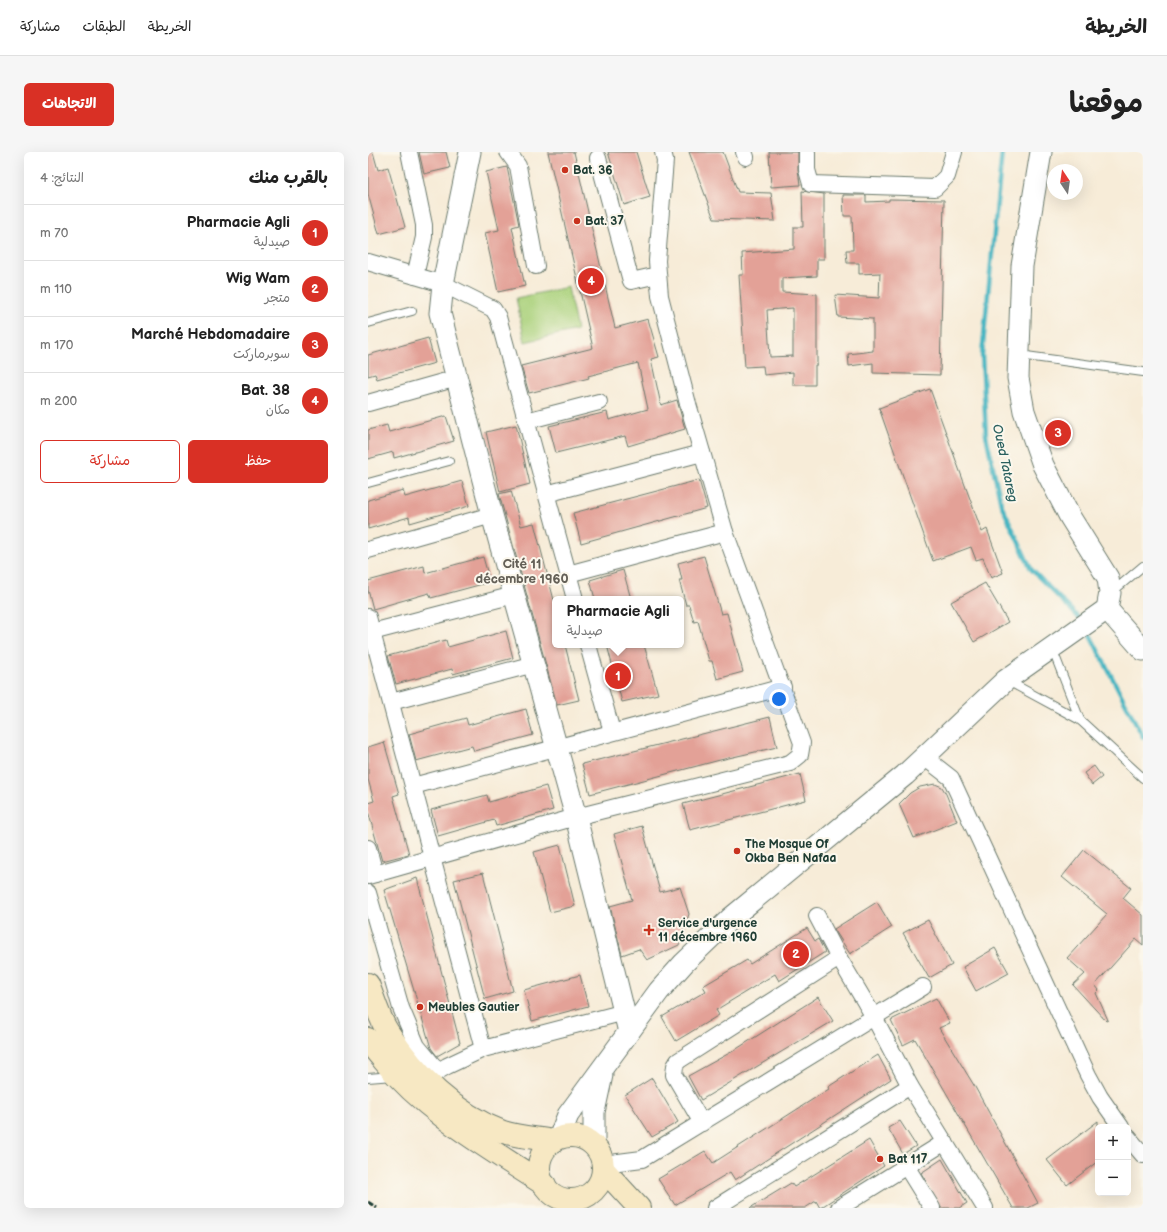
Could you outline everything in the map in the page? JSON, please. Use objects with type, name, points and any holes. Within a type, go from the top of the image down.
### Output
[{"type":"main road","points":[[368,984],[387,1031],[431,1075],[464,1112],[483,1124],[505,1132],[557,1140],[578,1137],[587,1140],[600,1159],[639,1208]]},
{"type":"main road","points":[[368,1039],[397,1076],[450,1122],[576,1199]]},
{"type":"main road","points":[[557,1140],[547,1148],[542,1156],[540,1166],[541,1176],[576,1199]]},
{"type":"main road","points":[[576,1199],[599,1184],[600,1159]]},
{"type":"street","points":[[409,152],[424,225],[424,237],[415,276]]},
{"type":"street","points":[[470,152],[443,284],[440,313],[492,515],[576,817],[627,1022]]},
{"type":"street","points":[[508,152],[518,166],[536,266]]},
{"type":"street","points":[[368,848],[371,875],[576,817],[790,763],[800,756],[802,742],[725,532],[660,296],[657,261],[665,160],[663,152]]},
{"type":"street","points":[[807,152],[807,170],[811,184],[935,188],[947,176],[954,152]]},
{"type":"street","points":[[557,1140],[568,1115],[604,1067],[627,1022],[659,991],[684,963],[731,918],[904,775],[1006,680],[1059,642],[1103,607],[1108,578],[1070,517],[1043,465],[1024,411],[1018,378],[1022,266],[1041,152]]},
{"type":"street","points":[[598,158],[631,281],[658,275]]},
{"type":"street","points":[[368,262],[443,284],[493,309],[498,318],[574,596]]},
{"type":"street","points":[[368,403],[457,378]]},
{"type":"street","points":[[526,421],[599,402]]},
{"type":"street","points":[[546,494],[702,453]]},
{"type":"street","points":[[368,550],[492,515]]},
{"type":"street","points":[[568,574],[725,532]]},
{"type":"street","points":[[372,632],[514,595]]},
{"type":"street","points":[[1103,607],[1143,650]]},
{"type":"street","points":[[368,617],[483,1049]]},
{"type":"street","points":[[589,648],[612,732]]},
{"type":"street","points":[[391,702],[534,664]]},
{"type":"street","points":[[413,786],[783,687]]},
{"type":"street","points":[[924,757],[952,778],[1088,1075],[1100,1097],[1119,1124]]},
{"type":"street","points":[[368,893],[401,1008],[431,1075],[483,1049],[627,1022]]},
{"type":"street","points":[[817,916],[838,958],[874,1017],[910,1086],[945,1142],[982,1207]]},
{"type":"street","points":[[702,1123],[674,1075],[674,1066],[678,1061],[838,958]]},
{"type":"street","points":[[604,1067],[594,1112],[600,1159],[642,1159],[923,987]]},
{"type":"street","points":[[715,1208],[910,1086]]},
{"type":"street","points":[[843,1207],[945,1142]]},
{"type":"street","points":[[1131,1142],[1143,1156]]},
{"type":"street","points":[[906,1166],[932,1208]]},
{"type":"lane","points":[[368,323],[412,311]]},
{"type":"lane","points":[[1018,355],[1143,372]]},
{"type":"lane","points":[[368,483],[449,460]]},
{"type":"lane","points":[[1103,607],[1143,566]]},
{"type":"lane","points":[[1059,642],[1080,720]]},
{"type":"lane","points":[[1006,680],[1080,720],[1143,778]]},
{"type":"lane","points":[[368,1078],[397,1076]]},
{"type":"green space","points":[[568,287],[577,330],[525,342],[516,298]]},
{"type":"building","points":[[368,152],[373,152],[378,170],[388,167],[405,227],[379,234],[368,194]]},
{"type":"building","points":[[419,152],[446,152],[450,168],[424,174]]},
{"type":"building","points":[[548,152],[574,152],[615,328],[648,319],[659,357],[651,359],[661,405],[677,400],[685,429],[628,446],[625,436],[556,453],[549,426],[607,412],[609,420],[648,409],[638,363],[588,376],[589,378],[529,393],[521,366],[593,348]]},
{"type":"building","points":[[608,152],[636,152],[650,197],[624,205]]},
{"type":"building","points":[[689,152],[723,152],[738,192],[771,193],[775,221],[714,219]]},
{"type":"building","points":[[769,152],[798,152],[800,185],[771,187]]},
{"type":"building","points":[[507,167],[519,225],[512,227],[525,286],[498,292],[485,233],[499,230],[486,172]]},
{"type":"building","points":[[802,191],[824,194],[824,259],[817,259],[817,276],[782,278],[782,292],[817,294],[817,365],[815,365],[815,385],[793,385],[793,372],[764,375],[763,366],[745,367],[739,275],[743,275],[742,253],[794,249],[794,227],[803,227]],"holes":[[[793,308],[793,356],[770,357],[767,310]]]},
{"type":"building","points":[[843,195],[866,195],[866,202],[889,201],[889,199],[944,200],[940,375],[873,373],[873,363],[849,366],[848,354],[873,351],[873,319],[838,317],[835,295],[879,298],[880,273],[859,274],[859,263],[847,263],[846,250],[853,250],[852,216],[844,216]]},
{"type":"building","points":[[428,338],[435,363],[377,379],[375,374],[368,376],[368,355]]},
{"type":"building","points":[[930,389],[982,532],[987,529],[1003,573],[991,578],[983,558],[976,560],[971,547],[933,561],[879,408]]},
{"type":"building","points":[[446,416],[454,441],[394,458],[393,452],[368,459],[368,430],[387,425],[389,432]]},
{"type":"building","points":[[516,425],[530,484],[500,492],[486,432]]},
{"type":"building","points":[[699,480],[707,508],[581,543],[573,513]]},
{"type":"building","points":[[462,481],[469,506],[410,523],[409,517],[368,529],[368,500],[403,490],[405,497]]},
{"type":"building","points":[[511,491],[521,526],[534,523],[553,596],[552,648],[566,648],[579,700],[557,705],[499,494]]},
{"type":"building","points":[[704,556],[721,614],[727,613],[743,672],[717,679],[712,661],[709,661],[698,621],[694,622],[689,605],[686,605],[679,580],[682,580],[678,563]]},
{"type":"building","points":[[483,557],[490,582],[431,598],[429,593],[373,609],[368,590],[368,581],[424,566],[425,573]]},
{"type":"building","points":[[623,570],[630,596],[594,596],[590,580]]},
{"type":"building","points":[[985,583],[1008,622],[974,642],[951,602]]},
{"type":"building","points":[[506,631],[513,658],[453,674],[452,669],[396,684],[388,656],[446,640],[448,647]]},
{"type":"building","points":[[608,648],[645,648],[658,694],[622,702]]},
{"type":"building","points":[[526,709],[533,735],[474,751],[472,746],[416,761],[409,734],[466,718],[468,725]]},
{"type":"building","points":[[770,717],[777,747],[720,760],[590,794],[582,764]]},
{"type":"building","points":[[384,742],[399,794],[393,796],[409,854],[382,861],[368,811],[368,803],[374,801],[368,779],[368,747]]},
{"type":"building","points":[[1094,766],[1102,777],[1092,785],[1084,773]]},
{"type":"building","points":[[800,774],[806,800],[690,830],[683,804]]},
{"type":"building","points":[[935,784],[942,787],[957,821],[914,838],[899,804],[910,793],[920,787]]},
{"type":"building","points":[[546,786],[553,810],[496,826],[494,820],[438,836],[431,810],[487,795],[489,802]]},
{"type":"building","name":"Service d'urgence 11 décembre 1960","points":[[642,826],[660,892],[680,887],[689,914],[679,945],[647,960],[639,949],[622,955],[610,906],[632,900],[614,834]]},
{"type":"building","points":[[560,845],[575,906],[550,912],[534,852]]},
{"type":"building","points":[[1084,850],[1131,888],[1123,898],[1143,915],[1143,945],[1136,939],[1095,985],[1099,990],[1096,993],[1108,1020],[1106,1021],[1073,985],[1085,974],[1067,958],[1107,914],[1062,877]]},
{"type":"building","points":[[483,873],[513,991],[485,999],[454,880]]},
{"type":"building","points":[[417,878],[460,1043],[437,1056],[431,1048],[384,890]]},
{"type":"building","points":[[877,902],[892,927],[850,954],[834,929]]},
{"type":"building","points":[[928,920],[952,965],[929,978],[903,933]]},
{"type":"building","points":[[807,928],[815,941],[818,939],[825,952],[779,981],[775,974],[716,1010],[719,1015],[676,1041],[662,1017],[706,991],[703,986],[747,960],[750,964]]},
{"type":"building","points":[[995,948],[1009,973],[976,991],[963,967]]},
{"type":"building","points":[[580,975],[588,1006],[532,1021],[524,990]]},
{"type":"building","points":[[818,997],[833,1021],[701,1100],[688,1076],[735,1050]]},
{"type":"building","points":[[936,998],[950,1023],[939,1028],[975,1087],[1038,1203],[1028,1208],[1013,1208],[915,1039],[903,1045],[891,1020]]},
{"type":"building","points":[[878,1055],[891,1079],[735,1180],[730,1172],[675,1205],[658,1179],[705,1151],[713,1163],[829,1089],[828,1087]]},
{"type":"building","points":[[652,1078],[678,1122],[652,1137],[625,1095]]},
{"type":"building","points":[[900,1121],[916,1146],[903,1154],[888,1128]]},
{"type":"building","points":[[1098,1121],[1098,1124],[1095,1124],[1095,1163],[1067,1185],[1047,1160]]},
{"type":"building","points":[[869,1140],[884,1166],[820,1208],[816,1201],[805,1208],[750,1208],[791,1183],[794,1187]]},
{"type":"building","points":[[942,1159],[967,1203],[959,1208],[941,1208],[921,1173]]},
{"type":"waterway","name":"Oued Tatareg","points":[[1002,152],[982,355],[986,435],[1001,504],[1031,569],[1082,621]]},
{"type":"waterway","name":"Oued Tatareg","points":[[1087,629],[1143,737]]},
{"type":"railway","points":[[368,1202],[377,1208]]},
{"type":"place","name":"Bat. 36","points":[[565,170]]},
{"type":"place","name":"Bat. 37","points":[[577,221]]},
{"type":"place","name":"Bat. 38","points":[[591,281]]},
{"type":"place","name":"Marché Hebdomadaire","points":[[1058,433]]},
{"type":"place","name":"Pharmacie Agli","points":[[618,676]]},
{"type":"place","name":"The Mosque Of Okba Ben Nafaa","points":[[737,851]]},
{"type":"place","name":"Service d'urgence 11 décembre 1960","points":[[649,930]]},
{"type":"place","name":"Wig Wam","points":[[796,954]]},
{"type":"place","name":"Meubles Gautier","points":[[420,1007]]},
{"type":"place","name":"Bat 117","points":[[880,1159]]},
{"type":"district","name":"Cité 11 décembre 1960","points":[[522,572]]}]
